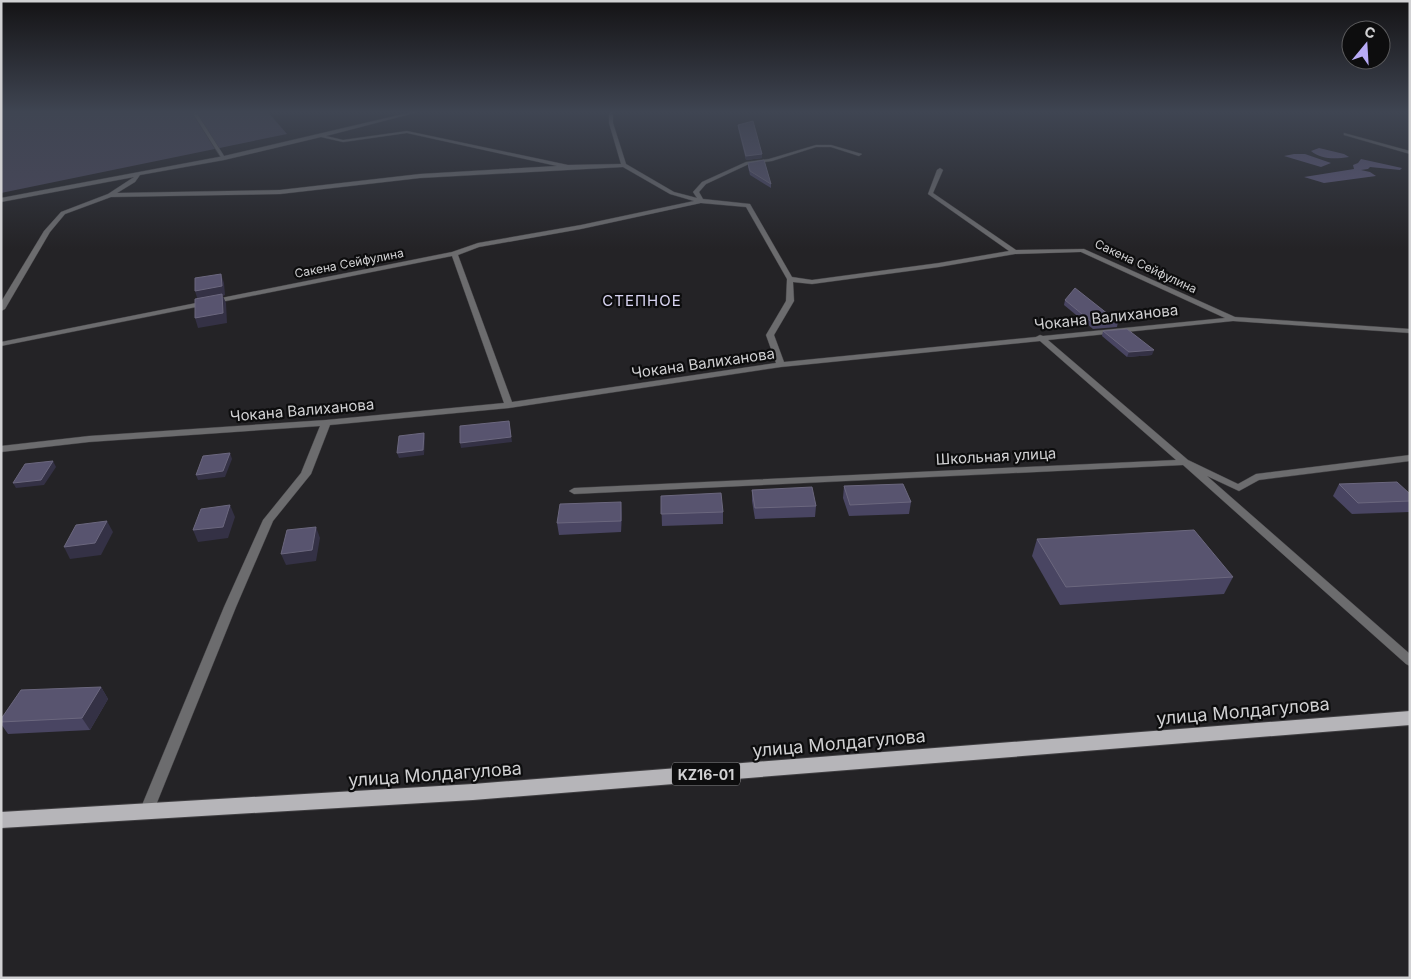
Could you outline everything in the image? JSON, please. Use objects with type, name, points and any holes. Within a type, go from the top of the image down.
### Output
[{"type":"main road","name":"улица Молдагулова","points":[[1,820],[473,792],[1410,718]]},
{"type":"street","points":[[1,200],[224,158]]},
{"type":"street","points":[[525,158],[568,167]]},
{"type":"street","points":[[622,158],[624,165]]},
{"type":"street","points":[[701,201],[696,192],[704,183],[748,163],[778,158]]},
{"type":"street","points":[[110,195],[280,192],[420,176],[624,165],[672,193],[701,201]]},
{"type":"street","points":[[940,170],[930,193],[1015,252]]},
{"type":"street","points":[[1,309],[47,230],[63,213],[110,195],[133,181],[139,174]]},
{"type":"street","name":"Сакена Сейфулина","points":[[1,344],[454,254],[478,245],[581,228],[701,201],[748,205],[790,279],[812,282],[939,265],[1015,252],[1082,250],[1233,319]]},
{"type":"street","points":[[454,254],[509,405]]},
{"type":"street","points":[[781,366],[770,335],[790,301],[790,279]]},
{"type":"street","name":"Чокана Валиханова","points":[[1,448],[89,439],[326,423],[509,405],[781,366],[1040,337],[1233,319],[1410,331]]},
{"type":"street","points":[[1040,337],[1410,661]]},
{"type":"street","points":[[147,810],[230,607],[268,520],[306,474],[326,423]]},
{"type":"street","name":"Школьная улица","points":[[574,491],[1185,462],[1238,488],[1256,477],[1410,458]]},
{"type":"shaded area","points":[[1,158],[172,158],[1,193]]},
{"type":"shaded area","points":[[1290,158],[1316,158],[1331,163],[1321,167]]},
{"type":"shaded area","points":[[1361,159],[1402,168],[1400,170],[1370,167],[1361,170],[1376,176],[1324,183],[1304,177],[1354,169],[1353,165]]},
{"type":"building","points":[[764,160],[771,184],[750,171],[748,163]]},
{"type":"building","points":[[221,274],[222,286],[195,291],[195,278]]},
{"type":"building","points":[[1075,288],[1118,322],[1094,324],[1065,300]]},
{"type":"building","points":[[222,294],[223,313],[195,318],[195,299]]},
{"type":"building","points":[[1127,329],[1154,350],[1129,352],[1103,331]]},
{"type":"building","points":[[509,421],[511,437],[460,443],[460,426]]},
{"type":"building","points":[[424,433],[423,450],[397,453],[399,436]]},
{"type":"building","points":[[230,453],[223,471],[196,475],[203,456]]},
{"type":"building","points":[[53,461],[41,480],[13,483],[25,464]]},
{"type":"building","points":[[1397,482],[1410,494],[1410,501],[1358,503],[1339,484]]},
{"type":"building","points":[[903,484],[911,502],[850,505],[844,486]]},
{"type":"building","points":[[812,487],[816,506],[755,508],[752,490]]},
{"type":"building","points":[[721,493],[723,512],[661,514],[661,496]]},
{"type":"building","points":[[621,502],[621,521],[557,523],[560,504]]},
{"type":"building","points":[[230,505],[223,527],[193,530],[201,509]]},
{"type":"building","points":[[107,521],[95,543],[64,547],[76,525]]},
{"type":"building","points":[[316,527],[312,550],[281,554],[287,530]]},
{"type":"building","points":[[1194,530],[1233,577],[1066,587],[1037,539]]},
{"type":"building","points":[[101,687],[82,718],[1,722],[1,719],[21,690]]},
{"type":"district","name":"СТЕПНОЕ","points":[[642,300]]}]
